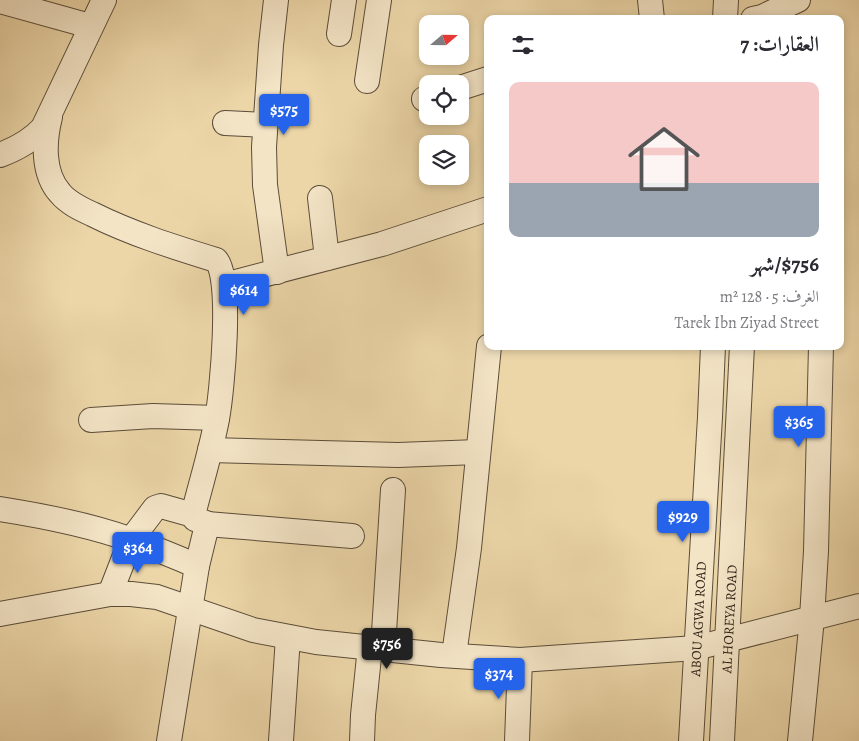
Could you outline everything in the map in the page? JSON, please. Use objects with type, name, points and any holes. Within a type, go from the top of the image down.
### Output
[{"type":"street","points":[[0,155],[23,145],[43,128],[50,117],[90,26],[104,0]]},
{"type":"street","points":[[276,0],[265,125],[265,185],[277,272]]},
{"type":"street","points":[[339,34],[344,0]]},
{"type":"street","points":[[367,81],[379,0]]},
{"type":"street","points":[[650,0],[652,15]]},
{"type":"street","points":[[725,15],[726,0]]},
{"type":"street","points":[[760,14],[798,0]]},
{"type":"street","points":[[0,1],[90,26]]},
{"type":"street","points":[[469,85],[484,81]]},
{"type":"street","points":[[50,117],[45,138],[46,156],[51,176],[59,193],[85,211],[125,230],[155,242],[216,260],[222,268],[225,306],[223,376],[200,520],[197,566],[191,609],[169,741]]},
{"type":"street","points":[[225,123],[265,125]]},
{"type":"street","points":[[320,198],[327,258]]},
{"type":"street","points":[[224,285],[382,244],[484,210]]},
{"type":"street","points":[[454,655],[469,548],[489,350]]},
{"type":"street","name":"ABOU AGWA ROAD","points":[[691,741],[713,350]]},
{"type":"street","name":"AL HOREYA ROAD","points":[[722,741],[742,350]]},
{"type":"street","points":[[800,741],[812,618],[816,551],[821,350]]},
{"type":"street","points":[[91,420],[153,416],[217,418]]},
{"type":"street","points":[[210,450],[398,455],[478,452]]},
{"type":"street","points":[[362,741],[363,716],[376,648],[393,490]]},
{"type":"street","points":[[110,594],[131,540],[157,506],[200,520],[352,536]]},
{"type":"street","points":[[0,509],[60,520],[131,540],[197,566]]},
{"type":"street","points":[[0,614],[110,594],[131,594],[157,597],[253,630],[316,642],[520,660],[696,648],[859,606]]},
{"type":"street","points":[[281,741],[288,637]]},
{"type":"street","points":[[516,741],[520,660]]}]
